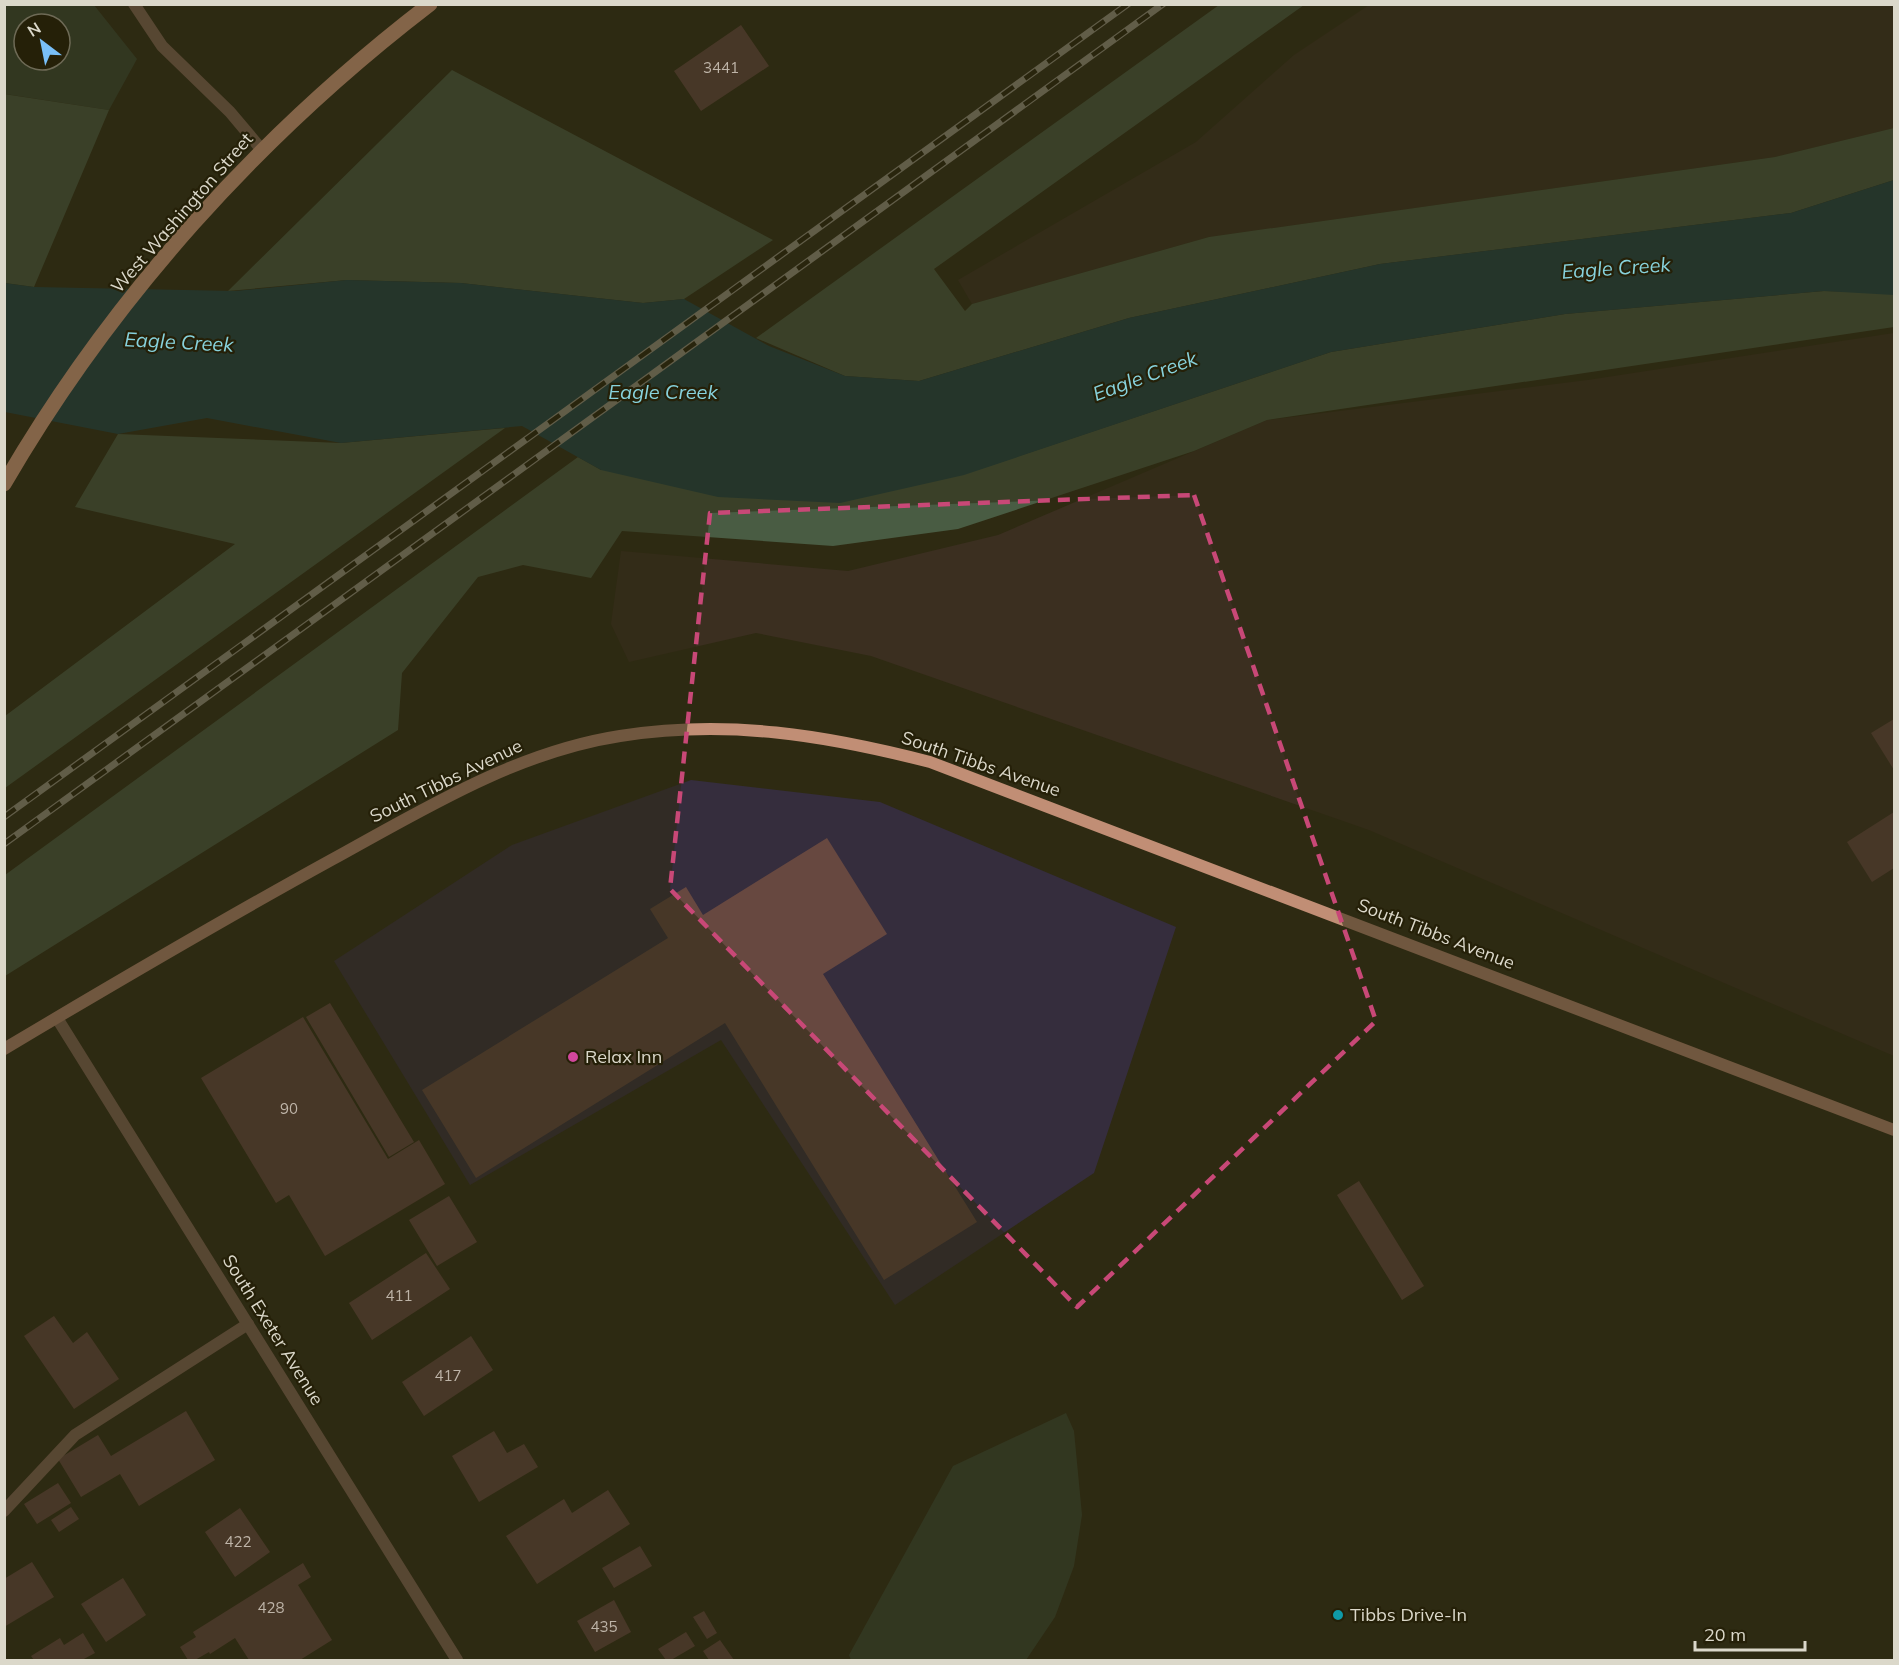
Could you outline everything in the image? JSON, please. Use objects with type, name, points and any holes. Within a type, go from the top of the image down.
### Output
[{"type":"main road","name":"West Washington Street","points":[[4,484],[52,407],[105,331],[168,254],[262,150],[338,80],[430,4]]},
{"type":"main road","name":"South Tibbs Avenue","points":[[4,1049],[240,911],[430,806],[536,757],[567,747],[633,734],[684,729],[744,729],[835,739],[930,762],[1894,1130]]},
{"type":"street","points":[[134,4],[162,46],[230,112],[262,150]]},
{"type":"street","name":"South Exeter Avenue","points":[[57,1018],[457,1660]]},
{"type":"street","points":[[4,1511],[75,1435],[248,1324]]},
{"type":"highlighted area","points":[[1194,495],[1376,1021],[1077,1307],[670,889],[710,513]]},
{"type":"shaded area","points":[[1369,5],[1894,5],[1894,128],[1775,157],[1209,237],[972,304],[958,280],[1196,142],[1294,55]]},
{"type":"shaded area","points":[[1894,333],[1894,1056],[1369,830],[871,656],[756,633],[629,662],[611,624],[621,551],[848,571],[998,535],[1267,420],[1588,380]]},
{"type":"shaded area","points":[[691,780],[880,802],[1176,927],[1094,1173],[895,1305],[721,1040],[470,1185],[334,961],[512,845]]},
{"type":"green space","points":[[5,5],[94,5],[137,59],[109,110],[5,94]]},
{"type":"green space","points":[[1219,5],[1304,5],[934,269],[965,311],[972,304],[1209,237],[1775,157],[1894,128],[1894,180],[1791,213],[1380,264],[1129,318],[919,381],[845,376],[756,338]]},
{"type":"green space","points":[[452,70],[773,240],[684,299],[643,303],[461,283],[347,280],[228,291]]},
{"type":"green space","points":[[4,94],[109,110],[34,287],[5,283]]},
{"type":"green space","points":[[1824,291],[1894,293],[1894,327],[1267,420],[1194,451],[958,529],[833,546],[622,531],[591,578],[523,565],[478,577],[402,673],[398,730],[5,976],[5,875],[578,457],[601,470],[977,470],[1331,352],[1565,314]]},
{"type":"green space","points":[[505,428],[5,788],[5,716],[235,544],[75,507],[118,434],[341,443]]},
{"type":"green space","points":[[1066,1413],[1074,1431],[1082,1515],[1074,1566],[1055,1617],[1026,1660],[851,1660],[849,1655],[953,1466]]},
{"type":"water","name":"Eagle Creek","points":[[1894,180],[1894,295],[1824,291],[1565,314],[1331,352],[964,475],[840,503],[718,497],[601,470],[522,426],[341,443],[207,418],[118,434],[5,412],[4,283],[34,287],[235,291],[347,280],[461,283],[643,303],[684,299],[769,346],[845,376],[919,381],[1129,318],[1380,264],[1791,213]]},
{"type":"building","points":[[741,25],[769,66],[701,111],[674,71]]},
{"type":"building","points":[[1894,719],[1894,770],[1871,733]]},
{"type":"building","points":[[1894,812],[1894,868],[1872,882],[1847,842]]},
{"type":"building","name":"Relax Inn","points":[[827,838],[887,934],[823,974],[977,1222],[884,1280],[725,1023],[476,1178],[422,1090],[668,938],[650,909],[686,887],[703,915]]},
{"type":"building","points":[[330,1003],[414,1142],[389,1157],[306,1017]]},
{"type":"building","points":[[303,1017],[388,1159],[419,1140],[445,1184],[325,1256],[289,1195],[276,1203],[201,1078]]},
{"type":"building","points":[[1359,1181],[1424,1286],[1402,1300],[1337,1195]]},
{"type":"building","points":[[449,1196],[477,1242],[437,1266],[409,1220]]},
{"type":"building","points":[[426,1253],[450,1289],[372,1340],[349,1303]]},
{"type":"building","points":[[54,1316],[73,1343],[87,1332],[119,1379],[74,1409],[24,1336]]},
{"type":"building","points":[[471,1336],[493,1370],[424,1416],[402,1382]]},
{"type":"building","points":[[186,1411],[215,1460],[139,1506],[120,1474],[81,1497],[58,1459],[98,1435],[111,1456]]},
{"type":"building","points":[[494,1431],[507,1453],[524,1444],[538,1467],[479,1502],[452,1456]]},
{"type":"building","points":[[58,1483],[71,1503],[37,1524],[24,1504]]},
{"type":"building","points":[[608,1490],[630,1524],[537,1584],[506,1536],[564,1499],[572,1513]]},
{"type":"building","points":[[71,1507],[79,1519],[59,1532],[51,1520]]},
{"type":"building","points":[[240,1508],[270,1552],[235,1577],[205,1532]]},
{"type":"building","points":[[640,1546],[652,1566],[614,1588],[602,1568]]},
{"type":"building","points":[[32,1562],[54,1597],[4,1627],[4,1579]]},
{"type":"building","points":[[303,1563],[311,1577],[298,1585],[332,1640],[300,1660],[249,1660],[235,1638],[210,1654],[209,1652],[195,1660],[188,1660],[180,1647],[196,1637],[193,1632]]},
{"type":"building","points":[[123,1578],[146,1615],[106,1642],[81,1604]]},
{"type":"building","points":[[614,1600],[631,1632],[595,1652],[577,1621]]},
{"type":"building","points":[[704,1611],[717,1633],[707,1639],[693,1617]]},
{"type":"building","points":[[686,1632],[695,1646],[671,1660],[666,1660],[658,1649]]},
{"type":"building","points":[[83,1633],[95,1653],[82,1660],[34,1660],[31,1656],[60,1638],[64,1645]]},
{"type":"building","points":[[720,1640],[734,1660],[709,1660],[703,1651]]},
{"type":"railway","points":[[4,817],[1128,4]]},
{"type":"railway","points":[[4,844],[1163,4]]},
{"type":"place","name":"Relax Inn","points":[[573,1057]]},
{"type":"place","name":"Tibbs Drive-In","points":[[1338,1615]]}]
